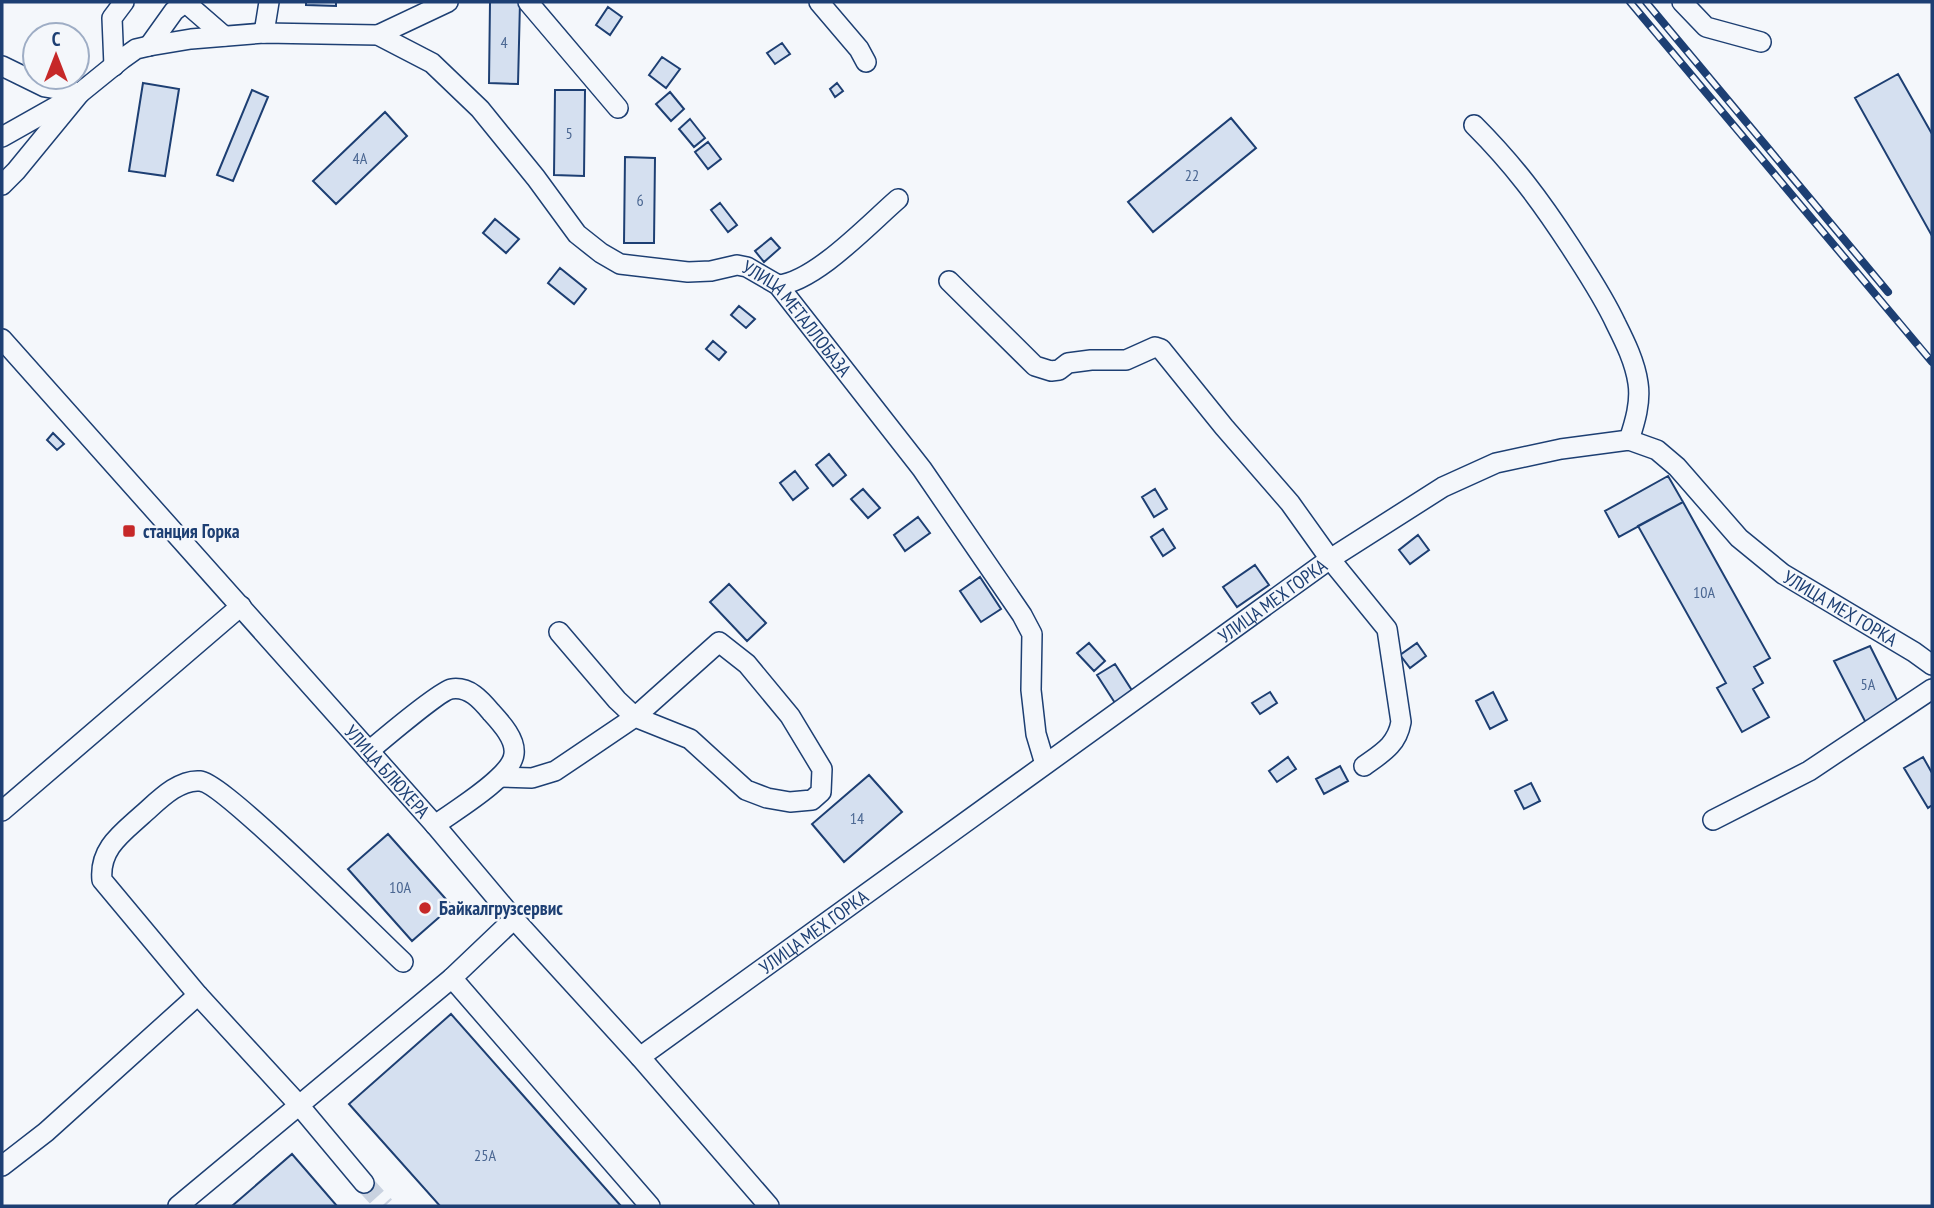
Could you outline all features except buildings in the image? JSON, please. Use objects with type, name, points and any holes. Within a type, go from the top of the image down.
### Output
[{"type":"street","points":[[114,66],[112,19],[124,2]]},
{"type":"street","points":[[156,2],[182,5],[224,36]]},
{"type":"street","points":[[264,33],[268,2]]},
{"type":"street","points":[[378,35],[448,2]]},
{"type":"street","points":[[528,2],[618,108]]},
{"type":"street","points":[[819,2],[859,49],[866,62]]},
{"type":"street","points":[[1682,2],[1706,27],[1761,42]]},
{"type":"street","points":[[2,137],[80,93],[136,49],[149,46],[182,5]]},
{"type":"street","name":"УЛИЦА МЕТАЛЛОБАЗА","points":[[149,46],[264,33],[378,35],[432,64],[461,91],[528,168],[578,234],[601,253],[620,264],[688,272],[711,271],[726,266],[747,267],[778,285],[922,469],[1022,615],[1032,634],[1031,690],[1036,734],[1045,764]]},
{"type":"street","points":[[2,66],[45,87],[80,93]]},
{"type":"street","points":[[2,185],[80,93]]},
{"type":"street","points":[[1474,125],[1532,189],[1608,307],[1627,347],[1638,379],[1636,415],[1629,440]]},
{"type":"street","points":[[778,285],[790,284],[817,269],[898,199]]},
{"type":"street","points":[[948,281],[1035,366],[1044,370],[1059,370],[1068,363],[1091,360],[1126,360],[1155,347],[1161,349],[1208,409],[1290,503],[1330,559],[1387,629],[1401,722],[1399,734],[1391,746],[1364,766]]},
{"type":"street","name":"УЛИЦА БЛЮХЕРА","points":[[2,339],[435,825],[514,919],[640,1057],[769,1206]]},
{"type":"street","name":"УЛИЦА МЕХ ГОРКА","points":[[640,1057],[1330,559],[1443,487],[1496,463],[1560,449],[1629,440],[1657,450],[1678,467],[1739,538],[1783,574],[1932,665]]},
{"type":"street","points":[[2,811],[241,606]]},
{"type":"street","points":[[500,777],[532,778],[555,771],[635,717],[719,642],[747,664],[790,716],[822,769],[821,792],[812,800],[790,802],[767,798],[746,790],[690,739],[635,717],[559,632]]},
{"type":"street","points":[[1713,820],[1809,771],[1932,689]]},
{"type":"street","points":[[369,751],[447,690],[466,690],[488,709],[512,741],[515,753],[511,765],[500,777],[435,825]]},
{"type":"street","points":[[364,1183],[298,1104],[198,995],[102,880],[101,866],[113,841],[163,796],[184,784],[200,781],[210,784],[259,824],[403,962]]},
{"type":"street","points":[[178,1206],[452,978],[514,919]]},
{"type":"street","points":[[452,978],[650,1206]]},
{"type":"street","points":[[2,1166],[46,1132],[198,995]]},
{"type":"tunnel","points":[[364,1183],[385,1206]]},
{"type":"railway","points":[[1630,2],[1932,362]]},
{"type":"railway","points":[[1646,2],[1888,292]]},
{"type":"place","name":"станция Горка","points":[[129,531]]},
{"type":"place","name":"Байкалгрузсервис","points":[[425,908]]}]
